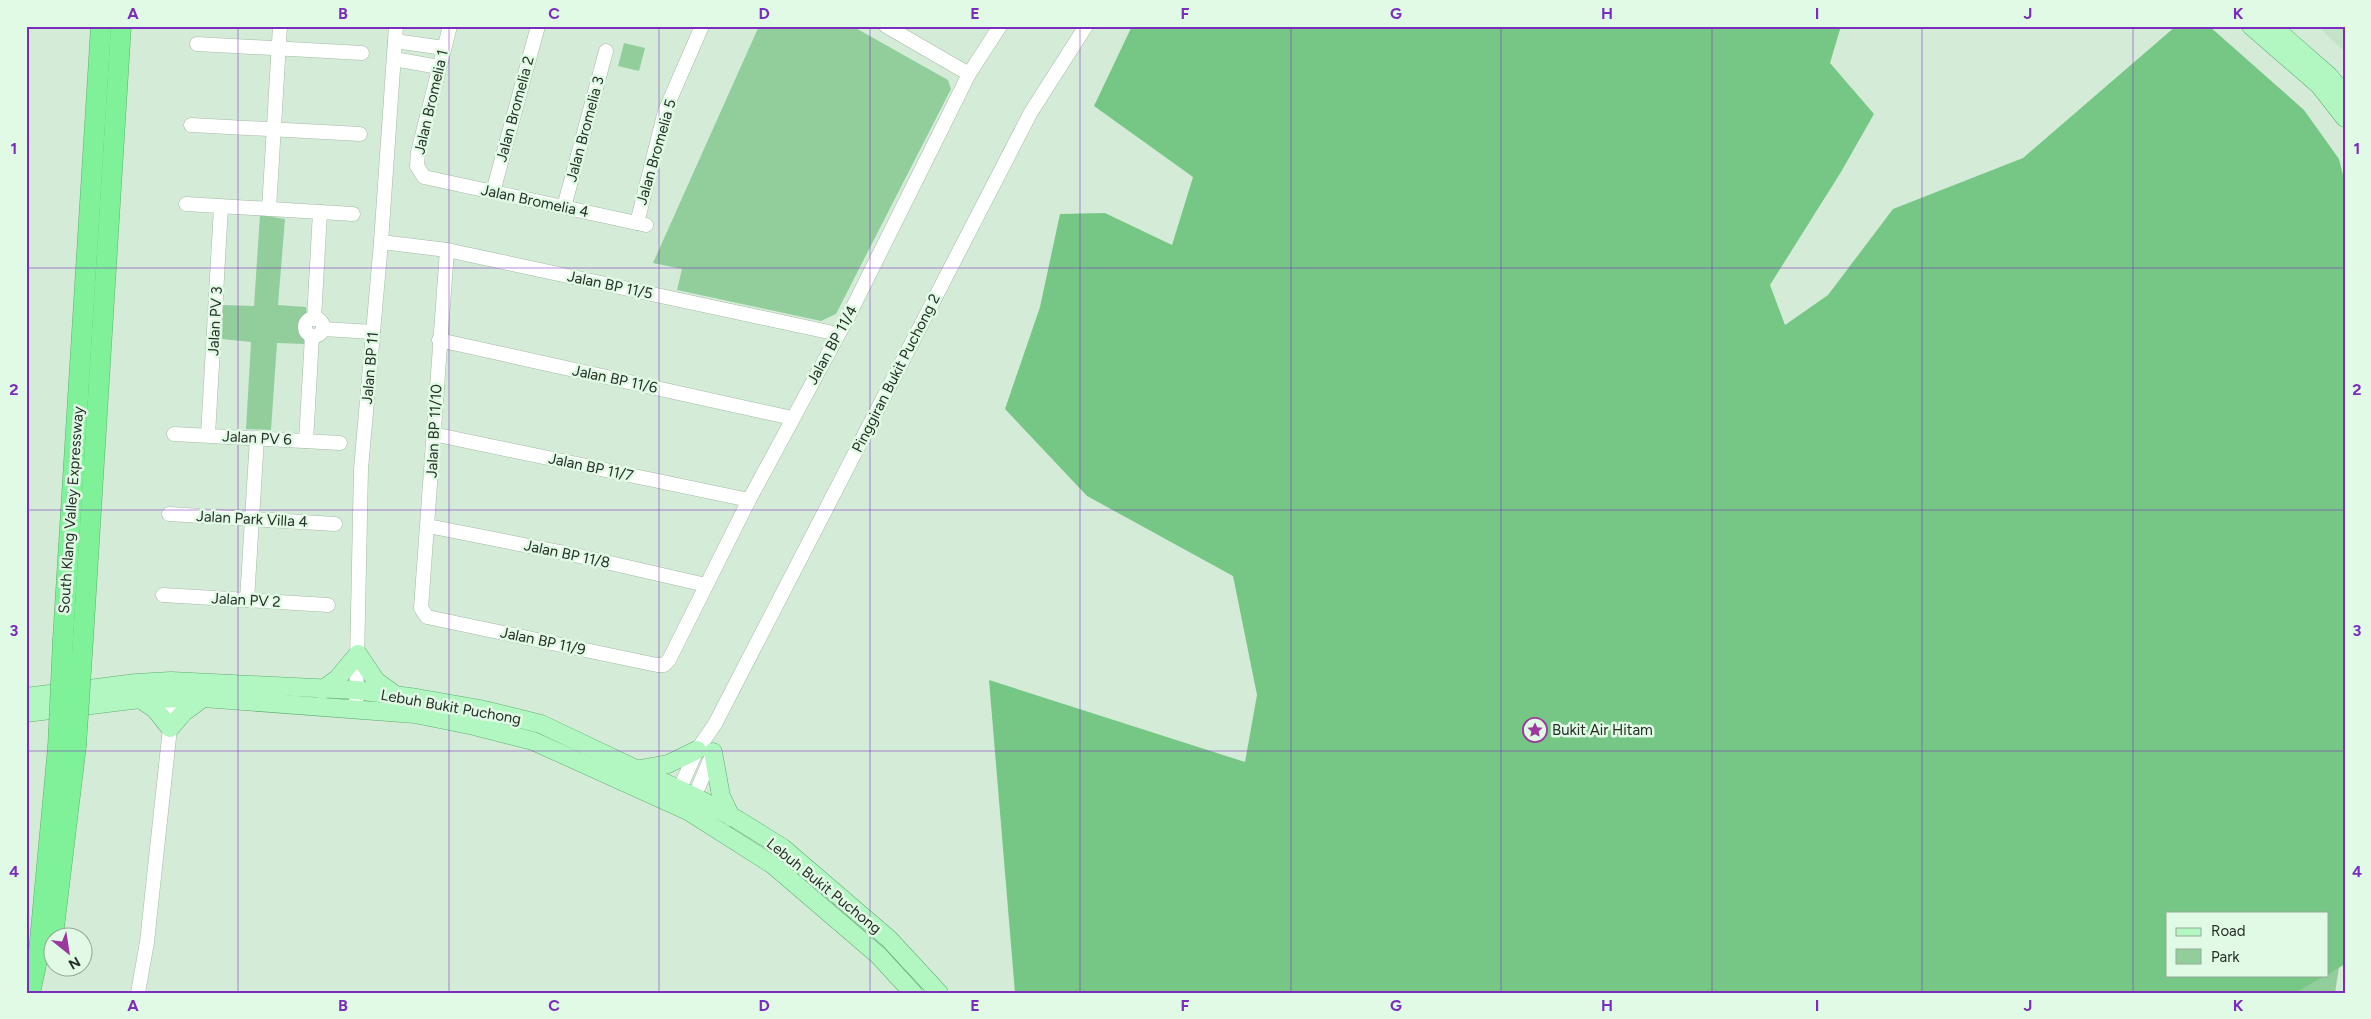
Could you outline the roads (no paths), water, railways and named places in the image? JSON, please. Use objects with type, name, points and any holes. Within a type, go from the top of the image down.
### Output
[{"type":"highway","name":"South Klang Valley Expressway","points":[[54,926],[73,639],[101,26]]},
{"type":"highway","name":"South Klang Valley Expressway","points":[[73,639],[121,26]]},
{"type":"highway","name":"South Klang Valley Expressway","points":[[30,993],[38,951],[67,747]]},
{"type":"highway","points":[[44,993],[47,976]]},
{"type":"main road","points":[[2251,26],[2319,85],[2345,118]]},
{"type":"main road","points":[[2272,26],[2329,76],[2345,95]]},
{"type":"main road","points":[[322,690],[337,679],[358,654],[376,681],[396,696]]},
{"type":"main road","name":"Lebuh Bukit Puchong","points":[[26,697],[136,683],[171,689],[203,698],[415,714],[533,741],[731,817],[782,848],[889,939],[939,993]]},
{"type":"main road","name":"Lebuh Bukit Puchong","points":[[26,713],[140,699],[171,689],[356,690],[480,709],[541,724],[640,769],[684,800],[773,865],[878,955],[913,993]]},
{"type":"main road","points":[[140,699],[155,710],[170,728],[184,712],[203,698]]},
{"type":"main road","points":[[640,769],[668,764],[705,751],[721,796],[731,817]]},
{"type":"street","points":[[269,209],[280,26]]},
{"type":"street","name":"Jalan BP 11","points":[[356,710],[361,469],[381,242],[396,26]]},
{"type":"street","name":"Jalan Bromelia 1","points":[[424,178],[417,166],[418,152],[450,26]]},
{"type":"street","name":"Jalan Bromelia 2","points":[[493,192],[538,26]]},
{"type":"street","name":"Jalan Bromelia 5","points":[[641,224],[665,112],[702,26]]},
{"type":"street","points":[[886,26],[969,74]]},
{"type":"street","name":"Jalan BP 11/4","points":[[664,665],[669,660],[749,500],[838,334],[969,74],[1000,26]]},
{"type":"street","name":"Pinggiran Bukit Puchong 2","points":[[684,800],[715,724],[1031,112],[1086,26]]},
{"type":"street","points":[[395,41],[444,48]]},
{"type":"street","points":[[197,44],[362,53]]},
{"type":"street","name":"Jalan Bromelia 3","points":[[564,208],[606,51]]},
{"type":"street","points":[[394,59],[439,67]]},
{"type":"street","points":[[192,125],[360,134]]},
{"type":"street","name":"Jalan Bromelia 4","points":[[424,178],[641,224]]},
{"type":"street","points":[[186,204],[353,214]]},
{"type":"street","name":"Jalan PV 3","points":[[208,436],[221,206]]},
{"type":"street","points":[[306,441],[316,328],[320,212]]},
{"type":"street","name":"Jalan BP 11/5","points":[[381,242],[447,250],[838,334]]},
{"type":"street","name":"Jalan BP 11/10","points":[[423,613],[421,608],[447,250]]},
{"type":"street","points":[[316,328],[373,332]]},
{"type":"street","name":"Jalan BP 11/6","points":[[439,340],[792,418]]},
{"type":"street","name":"Jalan PV 6","points":[[174,434],[340,443]]},
{"type":"street","name":"Jalan BP 11/7","points":[[433,434],[749,500]]},
{"type":"street","points":[[247,600],[257,438]]},
{"type":"street","name":"Jalan Park Villa 4","points":[[169,514],[335,524]]},
{"type":"street","name":"Jalan BP 11/8","points":[[428,526],[576,555],[706,585]]},
{"type":"street","name":"Jalan PV 2","points":[[163,595],[328,604]]},
{"type":"street","name":"Jalan BP 11/9","points":[[423,613],[428,617],[437,619],[657,666],[664,665]]},
{"type":"street","points":[[138,993],[147,942],[170,728],[171,689]]},
{"type":"place","name":"Bukit Air Hitam","points":[[1535,730]]}]
